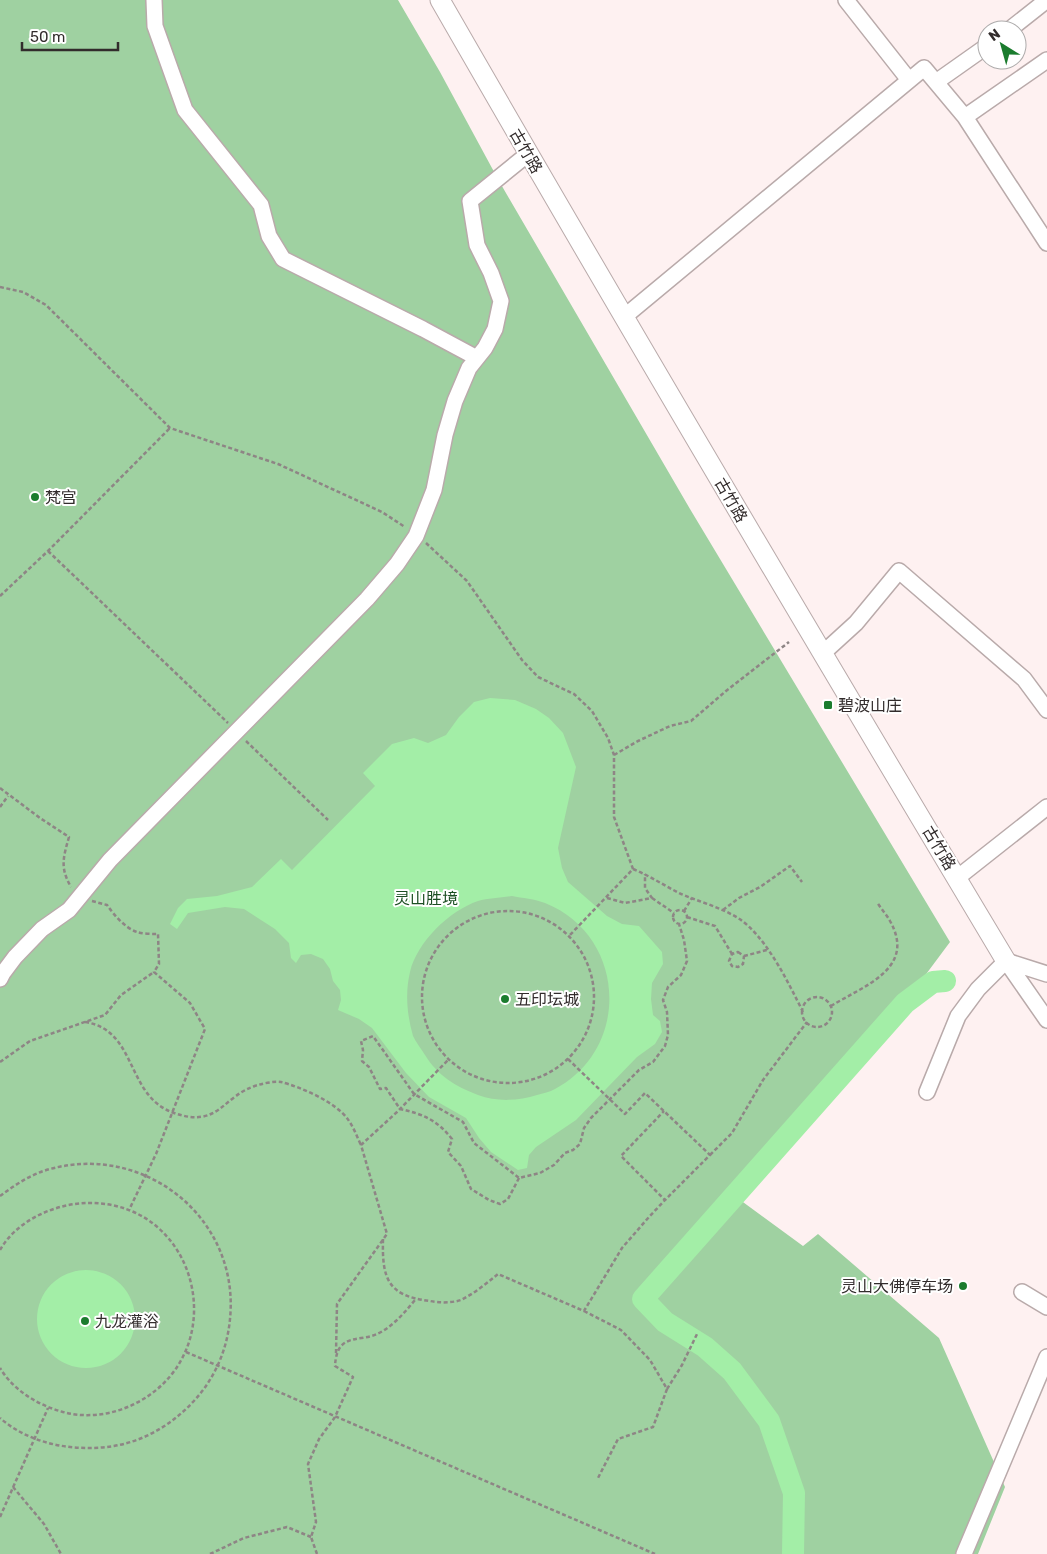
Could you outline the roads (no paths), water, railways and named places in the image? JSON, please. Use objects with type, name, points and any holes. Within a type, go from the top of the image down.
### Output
[{"type":"main road","name":"古竹路","points":[[440,0],[528,154],[822,654],[1006,960]]},
{"type":"street","points":[[154,0],[155,26],[185,110],[261,205],[269,236],[283,259],[423,328],[478,358]]},
{"type":"street","points":[[846,0],[909,80]]},
{"type":"street","points":[[1022,20],[1047,0]]},
{"type":"street","points":[[936,82],[977,53]]},
{"type":"street","points":[[965,118],[1047,60]]},
{"type":"street","points":[[624,317],[924,68],[965,118],[1047,243]]},
{"type":"street","points":[[0,980],[2,973],[15,957],[42,929],[69,910],[110,860],[367,599],[397,564],[416,536],[434,490],[445,435],[455,401],[470,368],[496,329],[501,300],[491,273],[477,245],[470,201],[528,154]]},
{"type":"street","points":[[822,654],[856,623],[899,571],[1024,679],[1047,710]]},
{"type":"street","points":[[957,878],[1047,807]]},
{"type":"street","points":[[1006,960],[1047,974]]},
{"type":"street","points":[[1006,960],[1047,1020]]},
{"type":"street","points":[[927,1092],[958,1016],[978,989],[1006,960]]},
{"type":"street","points":[[1022,1292],[1047,1307]]},
{"type":"street","points":[[964,1554],[1047,1357]]},
{"type":"waterway","points":[[793,1554],[794,1493],[769,1421],[732,1371],[705,1347],[665,1322],[643,1299],[905,1003],[933,982],[945,981]]},
{"type":"place","name":"梵宫","points":[[35,497]]},
{"type":"place","name":"碧波山庄","points":[[828,705]]},
{"type":"place","name":"五印坛城","points":[[505,999]]},
{"type":"place","name":"灵山大佛停车场","points":[[963,1286]]},
{"type":"place","name":"九龙灌浴","points":[[85,1321]]},
{"type":"park label","name":"灵山胜境","points":[[426,898]]}]
